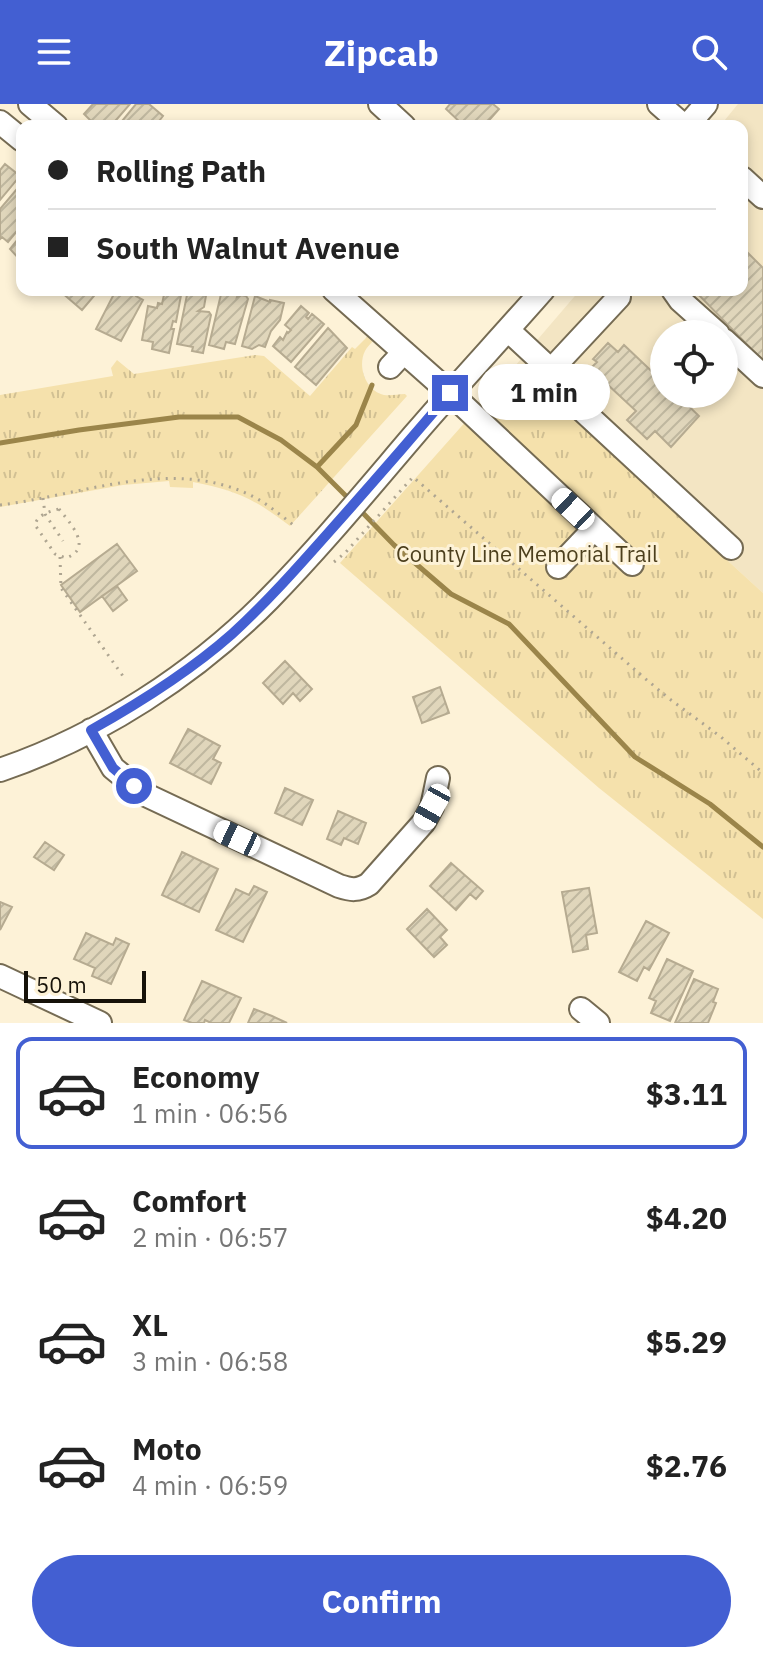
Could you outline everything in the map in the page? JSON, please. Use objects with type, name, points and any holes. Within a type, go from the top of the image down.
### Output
[{"type":"street","points":[[30,104],[49,120]]},
{"type":"street","points":[[380,104],[397,120]]},
{"type":"street","points":[[659,104],[678,120]]},
{"type":"street","points":[[691,120],[706,104]]},
{"type":"street","points":[[0,122],[16,135]]},
{"type":"street","points":[[748,183],[763,197]]},
{"type":"street","points":[[339,296],[397,360],[450,393],[632,564]]},
{"type":"street","points":[[0,770],[91,730],[141,701],[207,655],[269,598],[538,296]]},
{"type":"street","points":[[677,296],[702,320]]},
{"type":"street","points":[[551,370],[619,297]]},
{"type":"street","points":[[508,330],[551,370],[556,386],[731,548]]},
{"type":"street","points":[[738,353],[763,376]]},
{"type":"street","points":[[558,567],[594,529]]},
{"type":"street","points":[[91,730],[113,768],[146,795],[349,890],[360,890],[369,884],[424,822],[432,807],[438,778]]},
{"type":"street","points":[[0,976],[100,1023]]},
{"type":"path","points":[[334,562],[413,477],[648,681],[763,773]]},
{"type":"path","points":[[0,505],[148,479],[193,480],[241,491],[272,508],[296,527]]},
{"type":"path","points":[[43,498],[45,514],[63,541]]},
{"type":"path","points":[[61,510],[79,538],[80,545],[75,553],[66,558],[55,554],[35,527],[37,519],[45,514],[61,510]]},
{"type":"path","points":[[60,557],[61,588],[125,679]]},
{"type":"shaded area","points":[[738,104],[763,104],[763,593],[515,366],[575,296],[748,296],[748,120],[725,120]]},
{"type":"green space","points":[[371,333],[374,340],[365,351],[362,364],[368,384],[384,395],[407,396],[290,526],[245,497],[193,482],[193,488],[170,487],[169,481],[123,485],[0,507],[0,395],[113,376],[111,368],[117,360],[134,374],[255,355],[264,356],[310,396],[352,347],[355,349]]},
{"type":"green space","name":"County Line Memorial Trail","points":[[515,366],[763,593],[763,919],[599,788],[340,563]]},
{"type":"building","points":[[93,104],[130,104],[116,120],[90,120],[84,114]]},
{"type":"building","points":[[136,104],[149,104],[163,116],[160,120],[123,120]]},
{"type":"building","points":[[450,104],[493,104],[499,109],[489,120],[458,120],[446,109]]},
{"type":"building","points":[[5,164],[16,173],[16,181],[0,200],[0,170]]},
{"type":"building","points":[[16,190],[16,232],[8,242],[2,237],[0,239],[0,209]]},
{"type":"building","points":[[16,242],[16,256],[10,249]]},
{"type":"building","points":[[748,253],[763,268],[763,361],[738,335],[738,320],[723,320],[700,296],[748,296]]},
{"type":"building","points":[[66,296],[94,296],[82,310]]},
{"type":"building","points":[[113,296],[136,296],[143,300],[121,341],[96,329]]},
{"type":"building","points":[[164,296],[181,296],[176,322],[173,321],[171,329],[174,329],[169,353],[152,349],[153,342],[142,340],[148,306],[157,308],[158,303],[162,304]]},
{"type":"building","points":[[187,296],[206,296],[204,307],[198,311],[211,315],[203,353],[177,344]]},
{"type":"building","points":[[221,296],[246,296],[248,299],[235,344],[226,342],[224,349],[209,345]]},
{"type":"building","points":[[255,296],[284,303],[280,320],[271,331],[265,347],[259,345],[252,349],[242,346]]},
{"type":"building","points":[[301,306],[309,313],[308,319],[312,314],[324,324],[291,362],[273,346],[291,330],[285,325]]},
{"type":"building","points":[[328,328],[347,348],[316,385],[295,367]]},
{"type":"building","points":[[608,343],[618,352],[624,345],[650,370],[650,408],[691,408],[699,416],[671,447],[655,431],[647,439],[627,420],[636,411],[607,384],[604,387],[595,379],[598,376],[590,369],[597,362],[593,359]]},
{"type":"building","points":[[117,544],[137,571],[80,612],[61,585]]},
{"type":"building","points":[[117,586],[127,600],[113,611],[102,596]]},
{"type":"building","points":[[285,661],[312,689],[300,701],[293,693],[283,704],[263,683]]},
{"type":"building","points":[[440,687],[449,713],[422,723],[413,697]]},
{"type":"building","points":[[188,729],[220,746],[213,759],[221,763],[211,784],[170,763]]},
{"type":"building","points":[[285,788],[313,800],[302,825],[275,813]]},
{"type":"building","points":[[338,811],[366,823],[358,844],[344,838],[341,845],[327,839]]},
{"type":"building","points":[[45,842],[64,855],[54,870],[34,857]]},
{"type":"building","points":[[182,852],[218,869],[199,912],[162,895]]},
{"type":"building","points":[[451,863],[483,891],[476,899],[470,894],[456,910],[430,886]]},
{"type":"building","points":[[254,886],[267,892],[243,942],[216,930],[236,889],[249,895]]},
{"type":"building","points":[[589,888],[597,933],[586,935],[588,949],[573,952],[562,892]]},
{"type":"building","points":[[0,902],[12,907],[0,930]]},
{"type":"building","points":[[427,909],[447,930],[440,937],[447,945],[434,957],[407,929]]},
{"type":"building","points":[[646,921],[669,933],[649,970],[644,967],[637,981],[619,972]]},
{"type":"building","points":[[86,933],[113,945],[116,938],[129,944],[111,984],[92,976],[95,968],[74,959]]},
{"type":"building","points":[[667,959],[693,971],[670,1021],[651,1013],[656,1001],[649,998]]},
{"type":"building","points":[[694,979],[718,989],[708,1023],[675,1023]]},
{"type":"building","points":[[202,981],[241,998],[229,1023],[205,1020],[204,1023],[192,1023],[184,1020]]},
{"type":"building","points":[[254,1009],[272,1016],[287,1023],[248,1023]]},
{"type":"waterway","points":[[317,467],[356,425],[372,385]]},
{"type":"waterway","points":[[0,443],[179,417],[238,417],[281,440],[317,467],[349,499]]},
{"type":"waterway","points":[[359,509],[394,545],[451,594],[509,624],[635,757],[710,804],[763,847]]},
{"type":"route","points":[[134,786],[113,768],[91,730],[179,676],[260,608],[450,393]]}]
